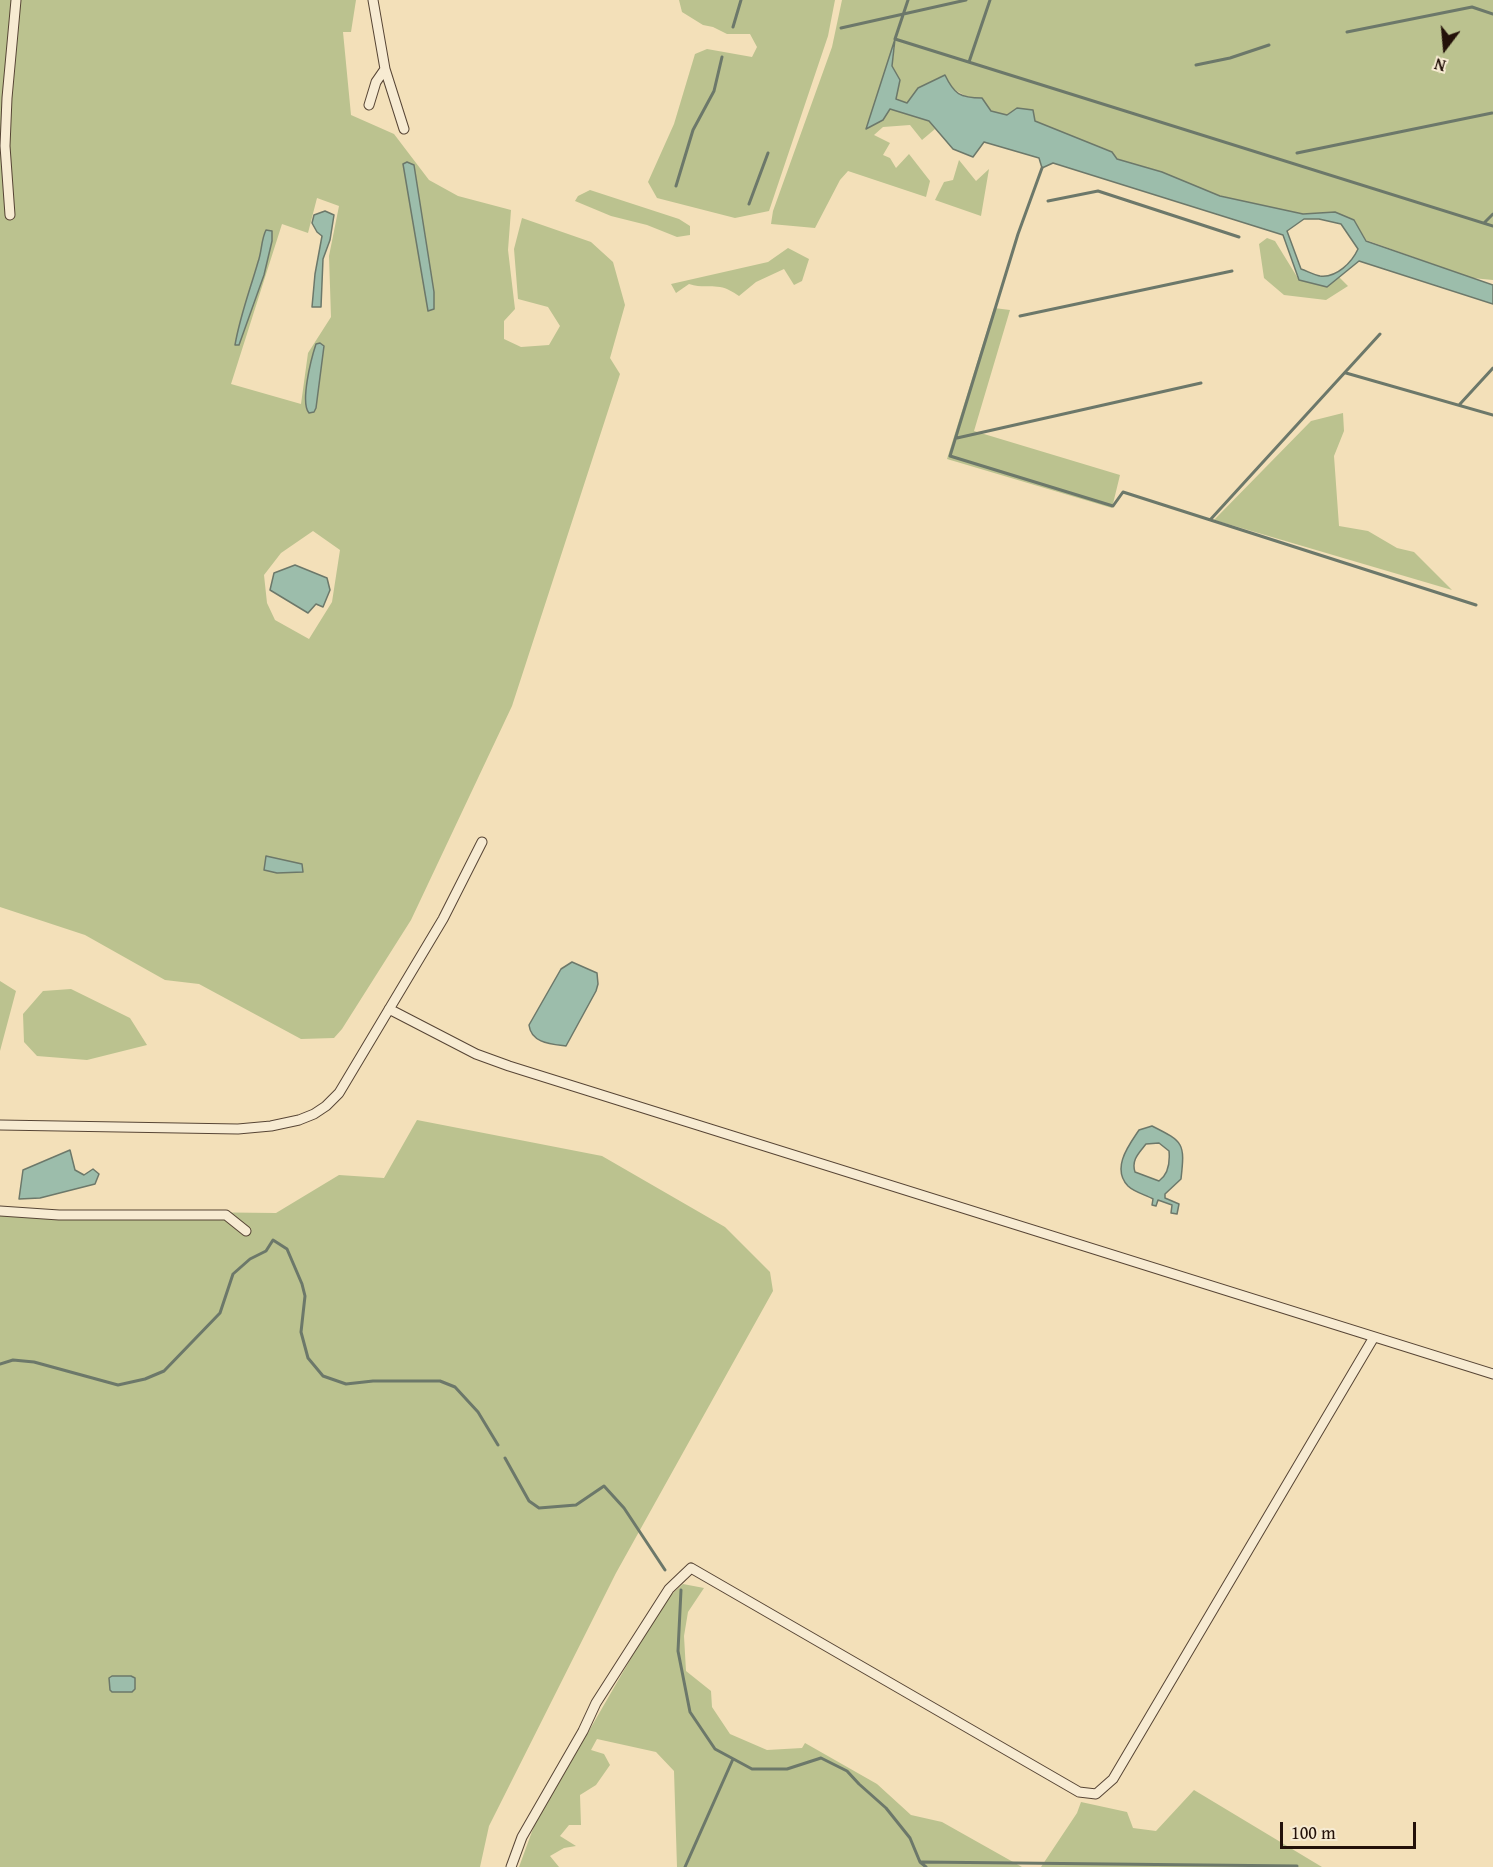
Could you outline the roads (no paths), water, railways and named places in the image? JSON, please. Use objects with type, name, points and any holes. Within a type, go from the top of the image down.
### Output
[{"type":"street","points":[[10,215],[6,146],[7,98],[16,0]]},
{"type":"street","points":[[373,0],[385,69],[404,129]]},
{"type":"street","points":[[369,105],[376,82],[385,69]]},
{"type":"street","points":[[0,1125],[238,1129],[286,1124],[326,1106],[339,1093],[443,919],[482,842]]},
{"type":"street","points":[[389,1009],[476,1054],[509,1066],[1493,1374]]},
{"type":"street","points":[[0,1211],[59,1215],[226,1215],[246,1231]]},
{"type":"street","points":[[511,1867],[522,1837],[596,1704],[669,1589],[691,1568],[1078,1792],[1096,1794],[1113,1779],[1374,1337]]},
{"type":"waterway","points":[[733,27],[741,0]]},
{"type":"waterway","points":[[908,0],[895,39],[1493,226]]},
{"type":"waterway","points":[[841,28],[966,0]]},
{"type":"waterway","points":[[969,62],[990,0]]},
{"type":"waterway","points":[[1347,32],[1472,7],[1493,14]]},
{"type":"waterway","points":[[1196,65],[1230,58],[1269,45]]},
{"type":"waterway","points":[[676,186],[693,130],[714,91],[722,57]]},
{"type":"waterway","points":[[1297,153],[1492,113]]},
{"type":"waterway","points":[[749,204],[768,153]]},
{"type":"waterway","points":[[1042,168],[1018,234],[950,456],[1113,506],[1123,492],[1476,605]]},
{"type":"waterway","points":[[1048,201],[1098,191],[1239,237]]},
{"type":"waterway","points":[[1485,222],[1493,214]]},
{"type":"waterway","points":[[1020,316],[1232,271]]},
{"type":"waterway","points":[[1210,520],[1380,334]]},
{"type":"waterway","points":[[1460,404],[1493,368]]},
{"type":"waterway","points":[[1346,373],[1493,415]]},
{"type":"waterway","points":[[957,438],[1201,383]]},
{"type":"waterway","points":[[0,1364],[13,1360],[34,1362],[118,1385],[145,1379],[164,1371],[220,1313],[233,1274],[250,1259],[266,1251],[273,1240],[287,1249],[302,1284],[305,1296],[301,1332],[308,1358],[323,1376],[346,1384],[373,1381],[440,1381],[455,1387],[478,1412],[498,1445]]},
{"type":"waterway","points":[[505,1458],[529,1501],[539,1508],[576,1505],[604,1486],[624,1508],[665,1570]]},
{"type":"waterway","points":[[681,1590],[678,1651],[690,1712],[715,1749],[752,1769],[787,1769],[821,1758],[847,1771],[886,1808],[910,1838],[920,1862],[926,1867]]},
{"type":"waterway","points":[[685,1867],[733,1759]]},
{"type":"waterway","points":[[921,1862],[1297,1866]]}]
